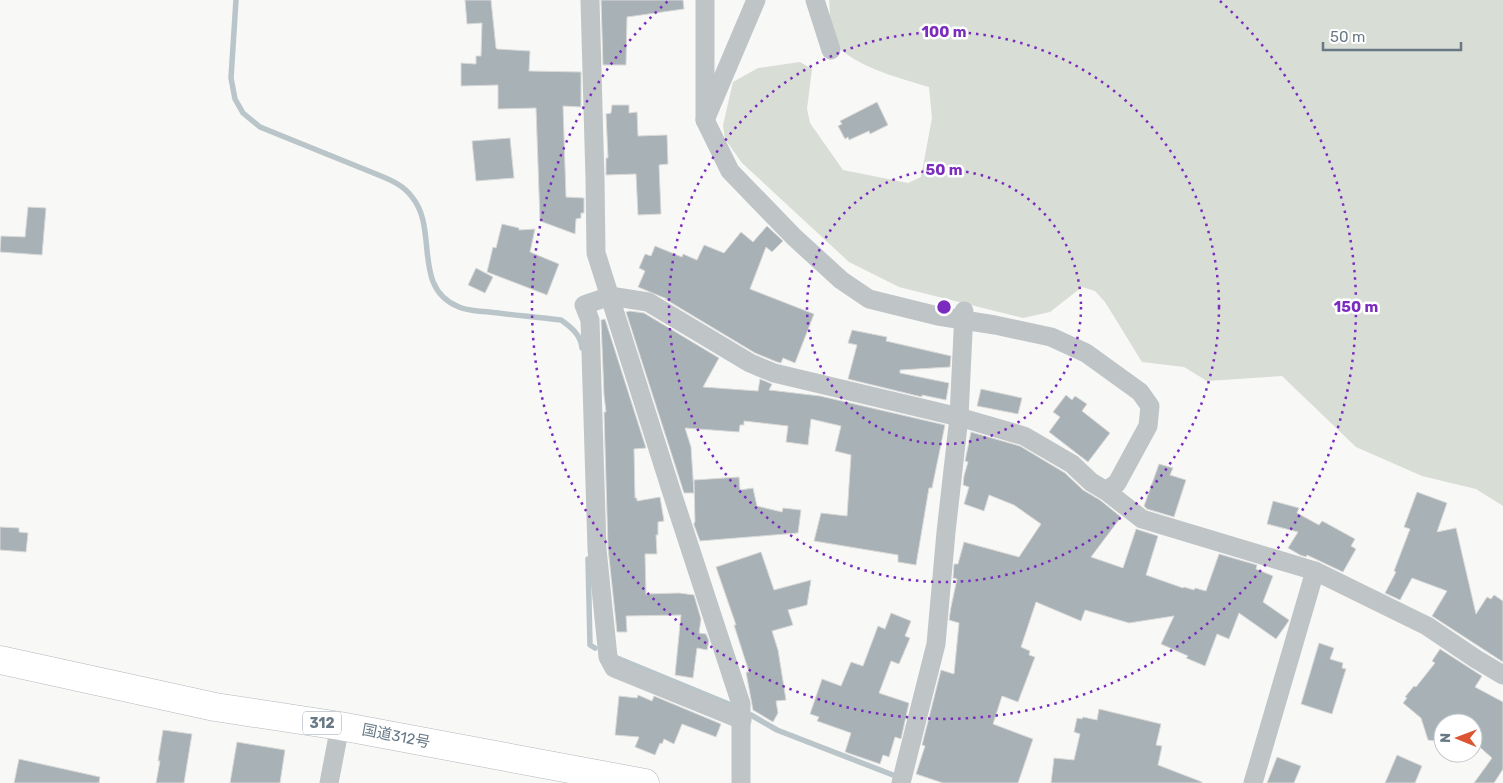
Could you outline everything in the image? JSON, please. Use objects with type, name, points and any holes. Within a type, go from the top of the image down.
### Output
[{"type":"highway","name":"国道312号","points":[[0,660],[215,707],[340,726],[645,783]]},
{"type":"street","points":[[590,0],[596,253],[741,704],[742,783]]},
{"type":"street","points":[[705,0],[705,120],[730,171],[794,237],[841,280],[869,299],[938,316],[963,315],[1051,337],[1086,353],[1140,392],[1150,406],[1148,426],[1117,483],[1106,491]]},
{"type":"street","points":[[705,120],[756,0]]},
{"type":"street","points":[[815,0],[831,50]]},
{"type":"street","points":[[742,720],[614,668],[608,657],[597,549],[590,320],[584,305],[610,296],[648,302],[750,363],[774,373],[959,417],[1024,436],[1072,464],[1091,482],[1106,491],[1142,519],[1315,571],[1427,626],[1503,675]]},
{"type":"street","points":[[901,783],[936,644],[959,417],[963,315]]},
{"type":"street","points":[[1253,783],[1315,571]]},
{"type":"street","points":[[329,783],[340,726]]},
{"type":"shaded area","points":[[829,0],[1503,0],[1503,506],[1476,489],[1422,476],[1356,447],[1282,376],[1207,381],[1184,367],[1142,362],[1105,302],[1095,291],[1082,287],[1050,312],[1023,318],[899,287],[849,262],[742,163],[725,139],[723,125],[733,82],[758,68],[800,62],[812,69],[807,109],[810,123],[843,170],[908,183],[921,177],[932,118],[929,87],[862,64],[840,48],[832,36]]},
{"type":"building","points":[[465,0],[491,0],[496,48],[530,51],[529,71],[581,72],[581,107],[563,106],[566,197],[584,198],[584,213],[581,213],[581,218],[576,219],[575,234],[540,221],[536,108],[498,109],[498,85],[461,86],[461,63],[476,64],[476,56],[481,56],[482,23],[467,24]]},
{"type":"building","points":[[601,0],[683,0],[684,9],[627,17],[626,65],[603,65]]},
{"type":"building","points":[[877,102],[888,125],[870,134],[869,131],[849,140],[848,137],[845,139],[838,126],[842,124],[840,121]]},
{"type":"building","points":[[612,105],[629,105],[629,113],[637,112],[638,136],[667,135],[668,164],[659,165],[661,214],[638,215],[636,174],[606,175],[606,158],[608,158],[606,114],[611,113]]},
{"type":"building","points":[[510,138],[514,178],[476,181],[472,141]]},
{"type":"building","points":[[28,207],[46,208],[42,255],[0,252],[1,236],[25,237]]},
{"type":"building","points":[[502,224],[519,228],[519,230],[535,229],[530,252],[559,264],[547,295],[487,272],[493,247],[496,248]]},
{"type":"building","points":[[767,226],[783,241],[772,252],[766,247],[750,289],[814,314],[795,363],[783,358],[781,363],[777,362],[755,353],[665,299],[667,299],[638,287],[645,271],[639,268],[645,254],[651,256],[655,246],[682,257],[683,254],[697,260],[704,245],[724,253],[741,232],[753,242]]},
{"type":"building","points":[[476,268],[493,277],[485,293],[468,285]]},
{"type":"building","points":[[626,312],[644,313],[719,358],[703,387],[758,391],[760,379],[772,384],[769,390],[820,396],[945,425],[932,488],[929,488],[916,565],[898,562],[898,555],[814,541],[821,513],[847,516],[851,455],[835,451],[841,426],[811,419],[808,445],[786,442],[788,426],[744,421],[744,425],[740,425],[739,432],[685,428],[691,447],[694,493],[684,493]]},
{"type":"building","points":[[605,319],[646,448],[634,449],[635,498],[637,498],[637,501],[660,497],[664,521],[658,522],[658,535],[656,535],[657,554],[645,554],[646,594],[679,593],[694,595],[701,619],[699,633],[706,634],[709,641],[707,650],[697,648],[693,678],[675,675],[681,615],[626,616],[627,632],[617,632],[608,548],[604,412],[606,412],[601,320]]},
{"type":"building","points":[[852,330],[887,337],[886,341],[951,356],[950,367],[900,370],[900,373],[949,383],[946,400],[922,395],[922,397],[848,379],[857,345],[848,343]]},
{"type":"building","points":[[981,389],[1022,398],[1018,414],[977,406]]},
{"type":"building","points":[[1066,395],[1072,400],[1075,396],[1087,404],[1082,411],[1110,433],[1088,462],[1049,432],[1060,417],[1053,412]]},
{"type":"building","points":[[971,432],[1020,446],[1065,473],[1083,490],[1100,500],[1121,517],[1091,557],[1123,568],[1136,529],[1158,536],[1146,575],[1183,588],[1194,590],[1195,588],[1206,591],[1219,554],[1257,565],[1256,569],[1273,576],[1263,602],[1289,620],[1288,622],[1276,639],[1239,613],[1229,639],[1217,634],[1205,666],[1161,644],[1174,616],[1129,623],[1085,610],[1081,621],[1036,602],[1021,647],[1030,651],[1029,655],[1035,657],[1018,702],[1002,696],[993,724],[1033,739],[1018,783],[943,783],[916,774],[925,746],[922,745],[941,670],[954,674],[959,623],[949,620],[957,579],[953,578],[954,564],[958,564],[964,542],[1019,557],[1041,524],[1014,505],[989,495],[984,511],[964,504],[969,487],[963,485],[968,462],[965,461]]},
{"type":"building","points":[[1159,464],[1173,468],[1170,475],[1186,480],[1174,517],[1147,509],[1144,506]]},
{"type":"building","points":[[739,477],[740,490],[753,488],[757,506],[782,512],[783,508],[801,510],[798,533],[700,541],[694,525],[694,480]]},
{"type":"building","points":[[1417,492],[1447,503],[1437,532],[1456,528],[1476,614],[1487,597],[1491,599],[1494,595],[1503,601],[1503,662],[1432,616],[1447,591],[1412,578],[1400,600],[1385,593],[1396,572],[1394,571],[1410,529],[1404,527]]},
{"type":"building","points":[[1273,501],[1299,508],[1297,513],[1319,525],[1322,521],[1355,539],[1351,546],[1356,549],[1343,572],[1307,555],[1306,557],[1300,555],[1288,548],[1298,532],[1267,524]]},
{"type":"building","points":[[0,527],[19,528],[19,532],[28,533],[26,552],[0,550]]},
{"type":"building","points":[[761,552],[774,590],[811,580],[807,605],[788,610],[793,625],[772,631],[778,650],[786,700],[776,701],[778,713],[773,722],[753,710],[746,672],[749,672],[734,625],[736,625],[716,567]]},
{"type":"building","points":[[891,613],[911,621],[905,636],[910,638],[899,664],[891,661],[879,693],[909,703],[901,739],[895,737],[889,757],[883,755],[880,764],[845,752],[851,733],[817,721],[819,717],[810,714],[822,679],[841,686],[851,662],[863,666],[878,626],[885,629]]},
{"type":"building","points":[[1319,643],[1334,648],[1330,659],[1343,663],[1342,668],[1346,669],[1332,714],[1301,704]]},
{"type":"building","points":[[1440,649],[1482,676],[1475,687],[1503,702],[1503,769],[1494,783],[1474,783],[1492,758],[1483,750],[1483,713],[1433,713],[1433,741],[1428,740],[1421,718],[1403,703],[1407,698],[1405,697],[1414,686],[1416,687],[1435,663],[1432,661]]},
{"type":"building","points":[[638,695],[652,701],[654,696],[721,724],[716,737],[682,724],[674,744],[664,739],[662,744],[660,743],[655,755],[635,747],[639,737],[615,735],[619,696],[637,698]]},
{"type":"building","points":[[1099,709],[1161,724],[1156,745],[1162,746],[1158,765],[1202,783],[1051,783],[1054,758],[1074,760],[1080,734],[1074,732],[1077,718],[1082,719],[1083,717],[1097,720]]},
{"type":"building","points":[[163,730],[192,734],[184,783],[156,783]]},
{"type":"building","points":[[237,742],[285,750],[280,783],[230,783]]},
{"type":"building","points":[[1397,755],[1422,766],[1415,783],[1385,783]]},
{"type":"building","points":[[1277,757],[1301,766],[1294,783],[1267,783]]},
{"type":"building","points":[[19,759],[100,777],[99,783],[14,783]]},
{"type":"waterway","points":[[236,0],[231,78],[235,99],[243,113],[260,127],[385,178],[398,184],[405,190],[420,210],[424,225],[430,272],[435,286],[444,298],[459,307],[470,310],[561,320],[578,335],[582,348]]},
{"type":"waterway","points":[[588,559],[590,645],[595,648]]},
{"type":"waterway","points":[[617,658],[736,707]]},
{"type":"waterway","points":[[751,715],[777,730],[893,775]]}]
